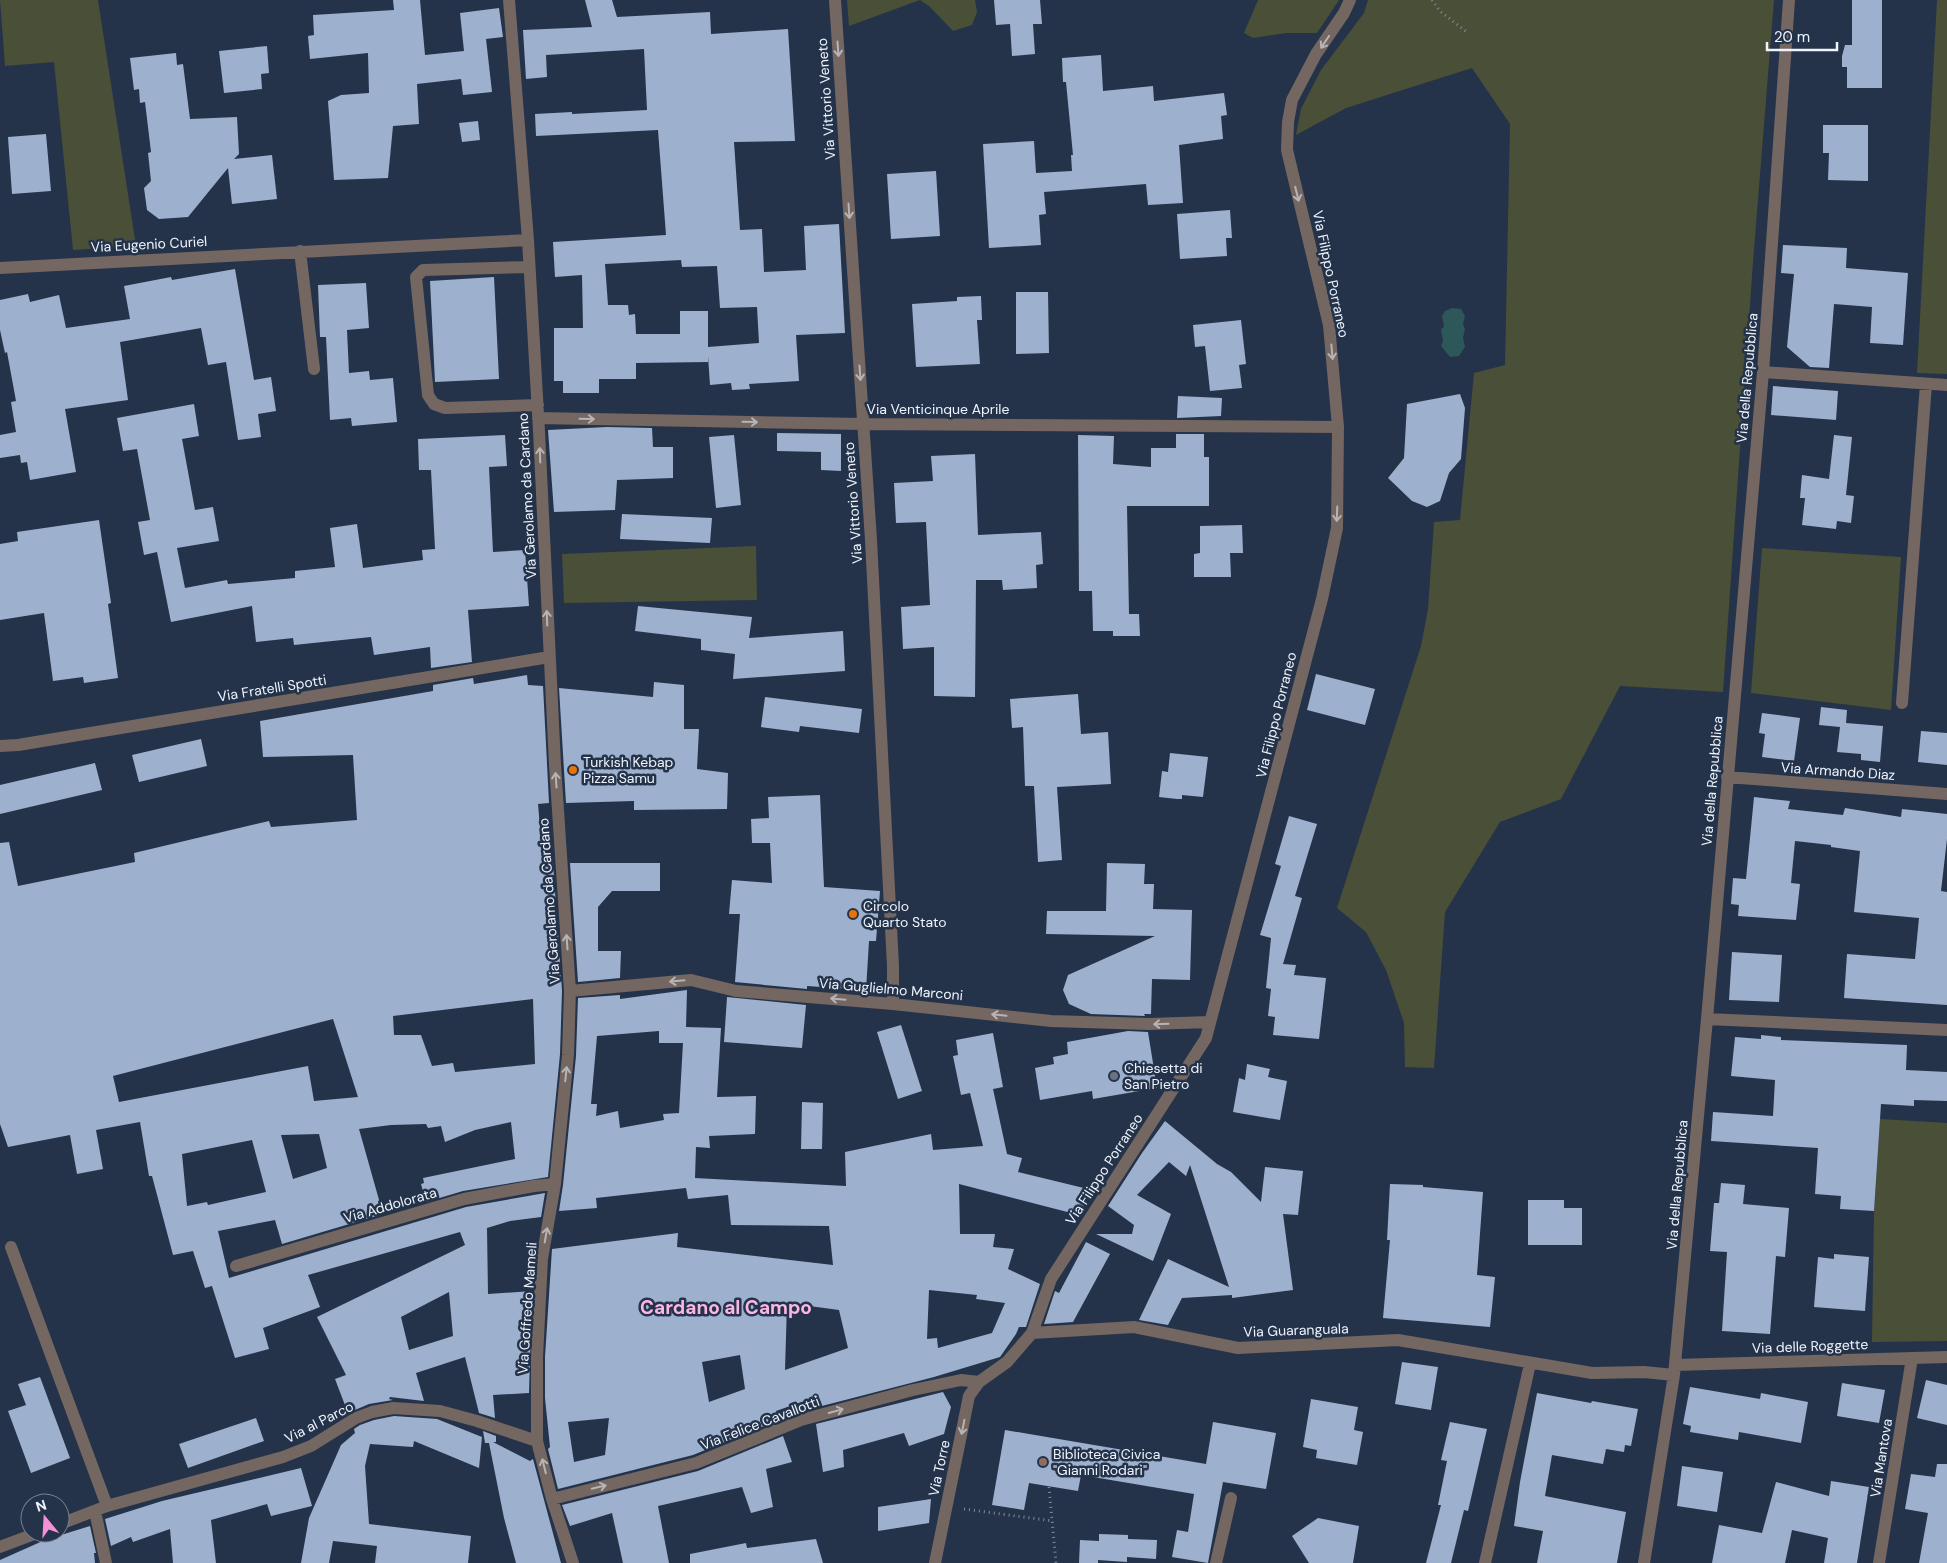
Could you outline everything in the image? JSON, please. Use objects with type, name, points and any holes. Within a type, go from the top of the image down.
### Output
[{"type":"street","name":"Via Gerolamo da Cardano","points":[[509,0],[528,240],[549,657],[570,991]]},
{"type":"street","name":"Via Vittorio Veneto","points":[[834,0],[871,540],[893,966],[893,1004]]},
{"type":"street","name":"Via Filippo Porraneo","points":[[979,1382],[1008,1362],[1032,1334],[1051,1279],[1206,1038],[1322,599],[1337,528],[1338,428],[1329,325],[1287,150],[1288,122],[1292,100],[1316,54],[1350,0]]},
{"type":"street","name":"Via della Repubblica","points":[[1644,1563],[1674,1370],[1707,1019],[1763,372],[1789,0]]},
{"type":"street","name":"Via Eugenio Curiel","points":[[0,268],[300,250],[528,240]]},
{"type":"street","points":[[300,250],[314,369]]},
{"type":"street","name":"Via Venticinque Aprile","points":[[529,267],[424,270],[416,277],[428,395],[434,404],[445,408],[863,424],[1338,428]]},
{"type":"street","points":[[1763,372],[1947,385]]},
{"type":"street","points":[[1902,703],[1926,384]]},
{"type":"street","name":"Via Fratelli Spotti","points":[[0,746],[18,745],[549,657]]},
{"type":"street","name":"Via Armando Diaz","points":[[1727,777],[1947,794]]},
{"type":"street","name":"Via Guglielmo Marconi","points":[[570,991],[691,980],[736,991],[893,1004],[1051,1021],[1149,1024],[1210,1022]]},
{"type":"street","name":"Via Goffredo Mameli","points":[[570,991],[568,1055],[555,1184],[542,1258],[537,1357],[537,1441],[552,1499],[573,1563]]},
{"type":"street","points":[[1707,1019],[1947,1030]]},
{"type":"street","name":"Via Addolorata","points":[[236,1266],[464,1199],[555,1184]]},
{"type":"street","points":[[11,1247],[101,1508],[106,1563]]},
{"type":"street","name":"Via Guaranguala","points":[[1032,1334],[1134,1327],[1238,1348],[1398,1340],[1592,1374],[1674,1370]]},
{"type":"street","name":"Via delle Roggette","points":[[1674,1370],[1947,1357]]},
{"type":"street","name":"Via Mantova","points":[[1879,1563],[1912,1358]]},
{"type":"street","points":[[1485,1563],[1530,1364]]},
{"type":"street","name":"Via Felice Cavallotti","points":[[552,1499],[696,1463],[800,1420],[913,1390],[961,1380],[979,1382]]},
{"type":"street","name":"Via Torre","points":[[935,1563],[969,1396],[979,1382]]},
{"type":"street","name":"Via al Parco","points":[[70,1520],[101,1508],[283,1457],[311,1446],[356,1418],[372,1412],[393,1408],[440,1410],[537,1441]]},
{"type":"street","points":[[1216,1563],[1231,1498]]},
{"type":"street","points":[[0,1547],[20,1539]]},
{"type":"path","points":[[1432,0],[1440,11],[1468,33]]},
{"type":"path","points":[[1049,1486],[1056,1563]]},
{"type":"path","points":[[946,1507],[1053,1521]]},
{"type":"shaded area","points":[[0,0],[98,0],[136,246],[73,250],[54,62],[5,66]]},
{"type":"shaded area","points":[[847,0],[920,0],[849,26]]},
{"type":"shaded area","points":[[920,0],[975,0],[977,12],[972,25],[953,31],[929,6]]},
{"type":"shaded area","points":[[1258,0],[1339,0],[1317,33],[1286,33],[1253,38],[1244,33]]},
{"type":"shaded area","points":[[1368,0],[1774,0],[1753,262],[1723,692],[1620,686],[1561,799],[1500,822],[1445,912],[1434,1068],[1405,1067],[1404,1023],[1386,970],[1366,932],[1337,908],[1421,646],[1428,609],[1434,522],[1460,520],[1474,373],[1505,365],[1510,124],[1472,68],[1346,108],[1296,135],[1301,109],[1321,70],[1364,13]]},
{"type":"shaded area","points":[[1937,0],[1947,0],[1947,374],[1917,373]]},
{"type":"shaded area","points":[[1452,308],[1461,309],[1465,316],[1463,338],[1465,347],[1459,356],[1450,357],[1441,346],[1443,341],[1441,329],[1444,327],[1442,316],[1445,311]]},
{"type":"shaded area","points":[[756,546],[757,600],[564,603],[562,554]]},
{"type":"shaded area","points":[[1762,548],[1901,557],[1891,710],[1751,693]]},
{"type":"shaded area","points":[[1880,1119],[1947,1123],[1947,1341],[1872,1342],[1874,1211]]},
{"type":"building","points":[[393,0],[420,0],[425,55],[464,51],[460,13],[499,8],[503,37],[486,39],[492,92],[463,95],[461,79],[417,84],[419,124],[393,126],[388,178],[334,180],[328,101],[341,95],[369,93],[368,53],[310,59],[308,36],[314,35],[313,15],[394,10]]},
{"type":"building","points":[[585,0],[612,0],[617,17],[710,12],[711,34],[788,29],[795,141],[734,142],[740,230],[762,229],[764,272],[806,270],[804,226],[839,224],[845,333],[796,335],[799,381],[749,384],[750,389],[732,390],[731,383],[710,385],[708,356],[708,362],[636,363],[636,379],[599,379],[599,393],[563,393],[563,381],[554,381],[554,328],[583,328],[582,275],[555,277],[553,242],[666,235],[658,130],[536,136],[535,114],[647,110],[644,49],[546,55],[547,77],[526,79],[523,30],[592,27]],"holes":[[[681,260],[682,267],[717,266],[720,308],[757,307],[759,343],[708,347],[708,311],[680,311],[680,334],[636,334],[635,314],[629,315],[628,305],[608,305],[605,264]]]},
{"type":"building","points":[[994,0],[1040,0],[1042,24],[1033,24],[1035,54],[1012,56],[1010,24],[996,25]]},
{"type":"building","points":[[1852,0],[1882,0],[1882,88],[1847,88],[1847,67],[1842,67],[1842,56],[1845,45],[1852,45]]},
{"type":"building","points":[[267,46],[269,73],[261,74],[262,89],[224,93],[219,51]]},
{"type":"building","points":[[176,53],[177,65],[183,64],[190,119],[237,117],[239,154],[234,159],[272,155],[277,199],[232,204],[228,168],[188,217],[159,219],[147,210],[144,188],[151,181],[148,153],[151,152],[145,102],[140,103],[139,89],[134,90],[130,58]]},
{"type":"building","points":[[1101,55],[1103,91],[1153,86],[1154,101],[1224,93],[1227,115],[1221,116],[1223,139],[1179,145],[1183,203],[1148,205],[1146,184],[1044,192],[1046,214],[1039,215],[1041,245],[989,248],[983,144],[1034,141],[1036,173],[1072,171],[1071,155],[1073,155],[1066,82],[1063,82],[1062,58]]},
{"type":"building","points":[[478,121],[480,140],[462,142],[459,123]]},
{"type":"building","points":[[1823,125],[1868,125],[1868,181],[1828,180],[1829,153],[1823,153]]},
{"type":"building","points":[[46,134],[51,191],[12,194],[8,137]]},
{"type":"building","points":[[936,171],[940,236],[891,239],[887,174]]},
{"type":"building","points":[[1230,210],[1232,238],[1226,238],[1227,256],[1180,259],[1177,214]]},
{"type":"building","points":[[1783,245],[1847,248],[1846,268],[1908,273],[1903,345],[1870,343],[1872,307],[1834,304],[1829,368],[1810,367],[1787,347],[1794,274],[1781,273]]},
{"type":"building","points":[[235,269],[254,380],[271,377],[276,411],[258,414],[261,437],[238,440],[226,362],[208,365],[201,328],[120,342],[128,400],[65,409],[76,472],[30,480],[27,462],[21,463],[20,455],[0,458],[0,435],[16,432],[11,402],[16,401],[7,352],[5,353],[0,330],[0,300],[28,294],[30,302],[59,295],[66,328],[130,319],[124,286],[171,277],[172,280]]},
{"type":"building","points":[[494,277],[499,379],[435,382],[430,281]]},
{"type":"building","points":[[366,283],[369,328],[347,330],[349,373],[369,371],[370,380],[393,378],[397,422],[352,426],[351,418],[330,420],[326,337],[320,337],[318,285]]},
{"type":"building","points":[[1016,292],[1048,292],[1049,353],[1016,354]]},
{"type":"building","points":[[981,296],[982,320],[977,320],[980,364],[916,367],[912,304],[957,301],[957,297]]},
{"type":"building","points":[[1241,320],[1246,364],[1239,365],[1242,388],[1210,391],[1205,346],[1195,347],[1193,325]]},
{"type":"building","points":[[1773,386],[1838,391],[1836,420],[1771,415]]},
{"type":"building","points":[[1460,394],[1465,408],[1461,459],[1449,473],[1440,501],[1427,507],[1412,501],[1388,478],[1404,458],[1407,404]]},
{"type":"building","points":[[1178,396],[1222,398],[1221,416],[1177,418]]},
{"type":"building","points":[[194,404],[199,436],[182,439],[195,510],[213,507],[219,541],[177,548],[185,588],[227,580],[228,584],[295,578],[295,571],[335,567],[330,528],[357,524],[363,568],[423,560],[422,550],[435,549],[431,470],[419,470],[418,439],[505,435],[507,466],[489,467],[493,552],[525,550],[529,606],[468,610],[472,662],[431,668],[430,647],[374,655],[371,637],[294,645],[293,638],[256,642],[252,606],[171,622],[157,552],[144,555],[138,522],[150,520],[137,449],[123,451],[117,418]]},
{"type":"building","points":[[607,427],[652,428],[653,447],[673,447],[673,478],[617,480],[615,510],[554,512],[548,430]]},
{"type":"building","points":[[777,433],[841,434],[841,471],[821,470],[821,452],[777,451]]},
{"type":"building","points":[[1176,434],[1204,434],[1204,457],[1209,457],[1209,506],[1127,506],[1129,614],[1139,614],[1140,636],[1113,636],[1113,631],[1093,631],[1092,591],[1079,591],[1078,435],[1114,436],[1113,464],[1151,467],[1151,448],[1176,448]]},
{"type":"building","points":[[734,435],[741,505],[716,508],[709,437]]},
{"type":"building","points":[[1834,435],[1852,437],[1846,495],[1854,496],[1851,523],[1837,521],[1836,529],[1802,525],[1805,498],[1800,498],[1802,475],[1829,479]]},
{"type":"building","points":[[975,454],[978,535],[1041,532],[1043,564],[1036,565],[1037,588],[1003,590],[1002,580],[976,580],[975,697],[934,696],[934,647],[903,649],[901,607],[930,605],[926,522],[896,523],[894,483],[933,481],[931,456]]},
{"type":"building","points":[[622,514],[712,518],[710,543],[620,539]]},
{"type":"building","points":[[99,520],[111,603],[108,604],[118,678],[84,683],[83,677],[53,681],[44,613],[0,620],[0,544],[18,541],[17,532]]},
{"type":"building","points":[[1242,525],[1243,553],[1230,553],[1231,577],[1194,577],[1194,554],[1200,553],[1200,526]]},
{"type":"building","points":[[638,606],[752,617],[749,638],[843,631],[845,671],[733,679],[735,654],[701,650],[701,639],[635,631]]},
{"type":"building","points":[[1316,674],[1375,689],[1365,725],[1307,710]]},
{"type":"building","points":[[527,675],[528,685],[543,686],[549,803],[538,804],[543,863],[553,863],[562,991],[560,1054],[548,1177],[463,1191],[426,1202],[421,1184],[424,1183],[423,1178],[515,1159],[511,1122],[475,1130],[445,1142],[441,1126],[428,1128],[426,1124],[391,1125],[359,1129],[383,1214],[282,1244],[275,1220],[218,1231],[229,1278],[466,1207],[545,1193],[541,1217],[510,1221],[487,1228],[488,1294],[532,1291],[529,1393],[493,1395],[495,1418],[479,1413],[465,1357],[416,1373],[424,1401],[390,1397],[389,1399],[393,1400],[369,1404],[348,1413],[335,1379],[346,1375],[317,1317],[465,1245],[460,1232],[308,1275],[320,1307],[263,1328],[269,1349],[235,1358],[212,1286],[205,1288],[193,1251],[173,1255],[152,1176],[149,1176],[140,1122],[96,1130],[103,1169],[77,1174],[70,1135],[8,1147],[0,1124],[0,843],[9,842],[18,886],[135,862],[134,853],[269,821],[271,827],[357,820],[353,755],[263,757],[260,721],[433,691],[433,685],[473,678],[474,684]],"holes":[[[533,999],[535,1064],[455,1072],[453,1063],[432,1066],[421,1035],[394,1035],[393,1016]],[[333,1019],[358,1097],[314,1101],[308,1066],[119,1102],[113,1076]],[[319,1134],[327,1168],[293,1179],[281,1135]],[[252,1140],[266,1192],[208,1205],[207,1202],[187,1206],[182,1154]],[[449,1292],[453,1336],[409,1350],[401,1317]]]},
{"type":"building","points":[[654,682],[684,685],[684,729],[699,729],[697,769],[728,773],[727,809],[634,810],[634,801],[566,803],[559,688],[653,697]]},
{"type":"building","points":[[1078,694],[1081,734],[1108,732],[1111,784],[1057,787],[1062,860],[1038,862],[1034,786],[1025,786],[1023,727],[1012,728],[1010,699]]},
{"type":"building","points":[[765,697],[862,709],[859,733],[800,726],[799,732],[761,727]]},
{"type":"building","points":[[1821,707],[1847,710],[1846,723],[1883,726],[1880,762],[1861,760],[1861,754],[1837,752],[1840,727],[1819,725]]},
{"type":"building","points":[[1762,713],[1800,718],[1794,761],[1762,757],[1765,734],[1759,733]]},
{"type":"building","points":[[1921,731],[1947,733],[1947,765],[1918,762]]},
{"type":"building","points":[[201,739],[207,766],[139,782],[132,755]]},
{"type":"building","points":[[1170,753],[1208,757],[1203,797],[1182,795],[1182,799],[1177,799],[1159,797],[1162,771],[1168,772]]},
{"type":"building","points":[[95,763],[102,790],[0,814],[0,785]]},
{"type":"building","points":[[820,795],[824,887],[880,891],[876,941],[869,941],[866,990],[807,986],[807,989],[735,982],[740,914],[729,914],[732,880],[772,883],[770,843],[752,843],[751,819],[769,818],[768,797]]},
{"type":"building","points":[[1754,797],[1790,801],[1788,809],[1843,815],[1845,808],[1901,817],[1902,809],[1947,814],[1947,839],[1941,891],[1947,892],[1947,1005],[1844,998],[1847,954],[1915,959],[1919,918],[1854,912],[1860,851],[1831,847],[1831,845],[1795,841],[1791,883],[1800,884],[1796,920],[1738,916],[1739,905],[1731,904],[1733,878],[1746,879]]},
{"type":"building","points":[[1289,816],[1317,824],[1295,896],[1302,898],[1283,964],[1296,965],[1294,975],[1326,978],[1319,1039],[1273,1035],[1275,1017],[1268,1016],[1271,989],[1266,988],[1271,938],[1260,935],[1281,866],[1275,864]]},
{"type":"building","points":[[570,863],[660,863],[660,891],[612,891],[598,907],[598,951],[621,951],[620,978],[578,982]]},
{"type":"building","points":[[1107,863],[1145,864],[1144,884],[1154,884],[1153,909],[1192,910],[1190,980],[1152,979],[1151,1014],[1144,1014],[1145,1016],[1091,1014],[1069,1004],[1063,990],[1068,975],[1155,936],[1046,934],[1047,911],[1106,911]]},
{"type":"building","points":[[1732,952],[1782,955],[1779,1002],[1729,1000]]},
{"type":"building","points":[[687,990],[686,1027],[721,1028],[717,1097],[756,1096],[755,1134],[709,1136],[710,1148],[696,1147],[695,1178],[846,1186],[845,1152],[931,1134],[933,1150],[983,1146],[970,1093],[961,1095],[953,1056],[958,1055],[956,1040],[993,1033],[1003,1087],[993,1089],[1007,1154],[1022,1158],[1018,1172],[1092,1190],[1079,1215],[959,1184],[960,1234],[995,1234],[993,1247],[1014,1249],[1008,1269],[1040,1284],[1026,1327],[1019,1327],[1000,1357],[934,1377],[814,1408],[813,1398],[776,1411],[779,1420],[693,1455],[558,1489],[548,1449],[550,1447],[545,1398],[545,1357],[552,1249],[678,1233],[677,1247],[833,1265],[829,1226],[731,1225],[728,1195],[688,1199],[686,1188],[596,1198],[597,1208],[559,1211],[576,1056],[578,998],[620,995],[620,999]],"holes":[[[659,1031],[659,1043],[683,1043],[679,1113],[663,1114],[664,1120],[620,1128],[618,1111],[596,1116],[597,1104],[591,1104],[597,1036]],[[929,1290],[977,1295],[976,1299],[1005,1303],[992,1333],[938,1348],[937,1338],[927,1339]],[[787,1303],[839,1310],[848,1348],[785,1370]],[[740,1355],[745,1389],[709,1402],[702,1362]],[[609,1418],[605,1455],[574,1462],[568,1422]]]},
{"type":"building","points":[[727,997],[806,1005],[802,1048],[724,1042]]},
{"type":"building","points":[[901,1025],[922,1091],[898,1099],[877,1032]]},
{"type":"building","points":[[1128,1031],[1148,1032],[1157,1088],[1093,1099],[1092,1091],[1040,1100],[1035,1068],[1054,1064],[1053,1057],[1068,1054],[1067,1042]]},
{"type":"building","points":[[1761,1035],[1781,1037],[1781,1040],[1907,1045],[1906,1070],[1947,1072],[1947,1101],[1914,1100],[1914,1106],[1881,1104],[1874,1211],[1840,1209],[1841,1196],[1815,1194],[1818,1148],[1711,1141],[1713,1112],[1773,1116],[1775,1080],[1731,1076],[1735,1037],[1761,1039]]},
{"type":"building","points":[[1247,1064],[1270,1069],[1268,1077],[1287,1081],[1280,1120],[1233,1112],[1239,1078],[1245,1080]]},
{"type":"building","points":[[802,1102],[823,1103],[822,1149],[801,1149]]},
{"type":"building","points":[[1165,1121],[1217,1164],[1231,1172],[1261,1202],[1265,1167],[1303,1171],[1298,1215],[1283,1214],[1293,1290],[1232,1298],[1232,1295],[1182,1298],[1168,1325],[1139,1320],[1168,1259],[1229,1287],[1190,1165],[1186,1176],[1169,1162],[1137,1195],[1171,1214],[1153,1261],[1096,1234],[1132,1234],[1134,1225],[1108,1206]]},
{"type":"building","points":[[1721,1183],[1745,1185],[1743,1204],[1789,1208],[1785,1257],[1776,1256],[1770,1334],[1722,1331],[1727,1252],[1710,1251],[1714,1203],[1719,1203]]},
{"type":"building","points":[[1390,1184],[1423,1185],[1423,1187],[1483,1192],[1477,1275],[1495,1277],[1490,1327],[1383,1318],[1390,1240],[1387,1240]]},
{"type":"building","points":[[1528,1200],[1564,1200],[1564,1208],[1582,1208],[1582,1245],[1528,1245]]},
{"type":"building","points":[[1086,1242],[1110,1254],[1073,1322],[1044,1324],[1055,1291],[1059,1293]]},
{"type":"building","points":[[1834,1254],[1869,1257],[1865,1311],[1814,1307],[1818,1257],[1834,1259]]},
{"type":"building","points":[[1402,1362],[1438,1367],[1431,1410],[1395,1404]]},
{"type":"building","points":[[40,1377],[70,1458],[31,1473],[8,1411],[26,1405],[18,1384]]},
{"type":"building","points":[[1926,1380],[1947,1385],[1947,1425],[1917,1418]]},
{"type":"building","points":[[1842,1383],[1885,1390],[1879,1423],[1837,1416]]},
{"type":"building","points":[[1690,1387],[1760,1399],[1761,1393],[1808,1402],[1801,1443],[1739,1432],[1738,1440],[1690,1432],[1691,1426],[1683,1424]]},
{"type":"building","points":[[943,1392],[951,1407],[944,1434],[909,1446],[904,1433],[843,1450],[844,1467],[823,1472],[816,1424]]},
{"type":"building","points":[[1537,1393],[1638,1409],[1631,1446],[1625,1445],[1624,1452],[1606,1449],[1603,1464],[1552,1455],[1545,1496],[1626,1512],[1617,1563],[1537,1563],[1543,1531],[1514,1526],[1520,1482]]},
{"type":"building","points":[[1311,1399],[1358,1407],[1354,1430],[1363,1432],[1357,1465],[1316,1458],[1317,1450],[1303,1447]]},
{"type":"building","points":[[394,1416],[437,1419],[482,1437],[479,1468],[414,1441],[413,1447],[370,1444],[365,1466],[369,1524],[471,1536],[468,1563],[375,1563],[377,1546],[333,1541],[329,1563],[301,1563],[309,1518],[341,1445],[355,1433],[354,1429],[360,1425]]},
{"type":"building","points":[[256,1418],[264,1441],[188,1468],[179,1444]]},
{"type":"building","points":[[1213,1422],[1276,1433],[1266,1489],[1223,1482],[1208,1563],[1172,1557],[1177,1530],[1188,1532],[1194,1494],[1081,1475],[1078,1491],[1029,1483],[1024,1510],[992,1505],[1005,1430],[1206,1464]]},
{"type":"building","points":[[1450,1422],[1487,1429],[1468,1511],[1464,1510],[1451,1563],[1426,1563],[1441,1505],[1438,1505],[1447,1461],[1441,1460]]},
{"type":"building","points":[[483,1431],[496,1436],[496,1442],[493,1442],[530,1461],[533,1459],[561,1563],[516,1563],[504,1518],[489,1443],[485,1443]]},
{"type":"building","points":[[783,1436],[792,1462],[766,1469],[773,1507],[751,1513],[742,1487],[658,1506],[669,1563],[623,1563],[612,1513],[570,1526],[562,1505],[698,1471]]},
{"type":"building","points":[[1937,1464],[1947,1464],[1947,1563],[1919,1563],[1928,1513],[1905,1509],[1911,1474],[1935,1477]]},
{"type":"building","points":[[1682,1466],[1723,1472],[1717,1512],[1677,1506]]},
{"type":"building","points":[[301,1468],[312,1506],[271,1516],[267,1504],[211,1520],[216,1563],[173,1563],[170,1529],[133,1542],[131,1537],[111,1546],[105,1519],[162,1501]]},
{"type":"building","points":[[1831,1481],[1869,1487],[1857,1563],[1824,1563],[1828,1538],[1792,1530],[1785,1563],[1712,1563],[1719,1525],[1762,1533],[1776,1482],[1829,1496]]},
{"type":"building","points":[[931,1499],[929,1523],[878,1531],[878,1507]]},
{"type":"building","points":[[1318,1518],[1359,1526],[1353,1563],[1309,1563],[1292,1536]]},
{"type":"building","points":[[90,1526],[96,1553],[94,1553],[95,1563],[0,1563],[0,1560],[38,1543],[70,1543],[70,1532]]},
{"type":"building","points":[[1099,1534],[1128,1535],[1128,1539],[1157,1540],[1156,1559],[1127,1557],[1127,1562],[1098,1560],[1098,1563],[1079,1563],[1080,1540],[1099,1541]]},
{"type":"building","points":[[816,1539],[823,1563],[690,1563],[690,1554],[746,1543],[747,1548]]},
{"type":"place","name":"Turkish Kebap Pizza Samu","points":[[573,770]]},
{"type":"place","name":"Circolo Quarto Stato","points":[[853,914]]},
{"type":"place","name":"Chiesetta di San Pietro","points":[[1114,1076]]},
{"type":"place","name":"Biblioteca Civica \"Gianni Rodari\"","points":[[1043,1462]]},
{"type":"district","name":"Cardano al Campo","points":[[726,1307]]}]
